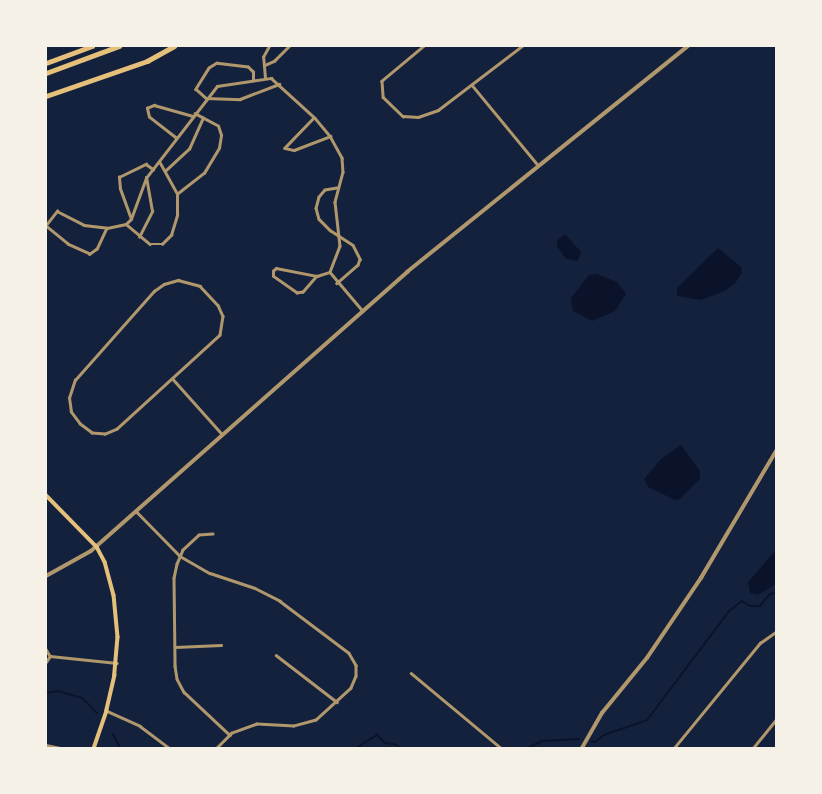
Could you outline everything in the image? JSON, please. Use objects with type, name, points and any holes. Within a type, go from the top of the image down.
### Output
[{"type":"highway","points":[[46,63],[92,46]]},
{"type":"highway","points":[[46,74],[119,46]]},
{"type":"highway","points":[[156,56],[162,46]]},
{"type":"highway","points":[[46,96],[156,56],[174,46]]},
{"type":"main road","points":[[46,495],[97,547],[105,562],[114,595],[117,663],[107,711],[94,748]]},
{"type":"street","points":[[265,78],[264,51],[270,46]]},
{"type":"street","points":[[265,65],[274,61],[289,46]]},
{"type":"street","points":[[424,46],[382,81],[383,97],[398,113],[410,117],[432,113],[522,46]]},
{"type":"street","points":[[46,576],[97,547],[363,311],[538,165],[688,46]]},
{"type":"street","points":[[253,79],[253,72],[247,67],[217,64],[197,85],[197,92],[206,98],[240,99],[279,84]]},
{"type":"street","points":[[107,228],[97,249],[90,254],[68,244],[46,226],[57,211],[84,225],[107,228],[126,224],[131,219],[146,178],[217,86],[265,78],[279,84],[315,118],[330,136],[342,158],[335,202],[341,236],[340,246],[330,272]]},
{"type":"street","points":[[472,85],[538,165]]},
{"type":"street","points":[[177,138],[149,117],[147,108],[154,106],[194,115],[221,130],[219,148],[204,173],[177,194]]},
{"type":"street","points":[[165,171],[189,149],[203,118]]},
{"type":"street","points":[[315,118],[285,148],[294,150],[330,136]]},
{"type":"street","points":[[126,224],[139,238],[158,246],[167,241],[175,225],[177,194],[160,163]]},
{"type":"street","points":[[131,219],[120,189],[119,177],[146,164],[153,169]]},
{"type":"street","points":[[139,238],[152,211],[146,178]]},
{"type":"street","points":[[337,283],[358,265],[360,259],[353,244],[319,219],[316,208],[325,190],[338,187]]},
{"type":"street","points":[[317,276],[303,292],[296,293],[273,276],[273,271],[276,268],[317,276],[330,272]]},
{"type":"street","points":[[330,272],[363,311]]},
{"type":"street","points":[[185,280],[207,292],[221,310],[223,323],[217,340],[173,379],[111,433],[92,433],[80,424],[71,412],[70,392],[79,375],[158,287],[185,280]]},
{"type":"street","points":[[173,379],[222,434]]},
{"type":"street","points":[[582,748],[602,713],[647,658],[701,578],[776,451]]},
{"type":"street","points":[[136,511],[180,556],[209,573],[268,593],[349,653],[356,665],[356,676],[351,688],[316,720],[294,726],[257,724],[230,735],[216,748]]},
{"type":"street","points":[[213,534],[199,535],[180,556],[174,578],[177,679],[184,692],[230,735]]},
{"type":"street","points":[[674,748],[760,643],[776,632]]},
{"type":"street","points":[[175,646],[221,645]]},
{"type":"street","points":[[46,649],[50,656]]},
{"type":"street","points":[[276,655],[337,702]]},
{"type":"street","points":[[50,656],[117,663]]},
{"type":"street","points":[[46,662],[50,656]]},
{"type":"street","points":[[411,673],[500,748]]},
{"type":"street","points":[[107,711],[141,726],[169,748]]},
{"type":"street","points":[[753,748],[776,720]]},
{"type":"street","points":[[46,746],[60,748]]},
{"type":"water","points":[[565,234],[581,252],[578,261],[566,259],[557,246],[557,240]]},
{"type":"water","points":[[718,248],[741,267],[742,272],[736,282],[725,291],[701,300],[677,296],[677,288]]},
{"type":"water","points":[[597,274],[617,282],[626,294],[615,311],[592,321],[573,311],[571,298],[589,275]]},
{"type":"water","points":[[681,445],[700,471],[700,479],[679,500],[675,500],[648,487],[644,479],[661,459]]},
{"type":"water","points":[[776,550],[776,584],[758,595],[750,593],[748,582]]},
{"type":"waterway","points":[[591,741],[595,742],[604,735],[647,720],[729,611],[742,601],[750,606],[760,606],[769,595],[776,592]]},
{"type":"waterway","points":[[46,693],[58,691],[82,698],[97,713]]},
{"type":"waterway","points":[[113,734],[120,748]]},
{"type":"waterway","points":[[356,748],[377,735],[385,743],[401,748]]},
{"type":"waterway","points":[[528,748],[542,741],[579,739]]}]
